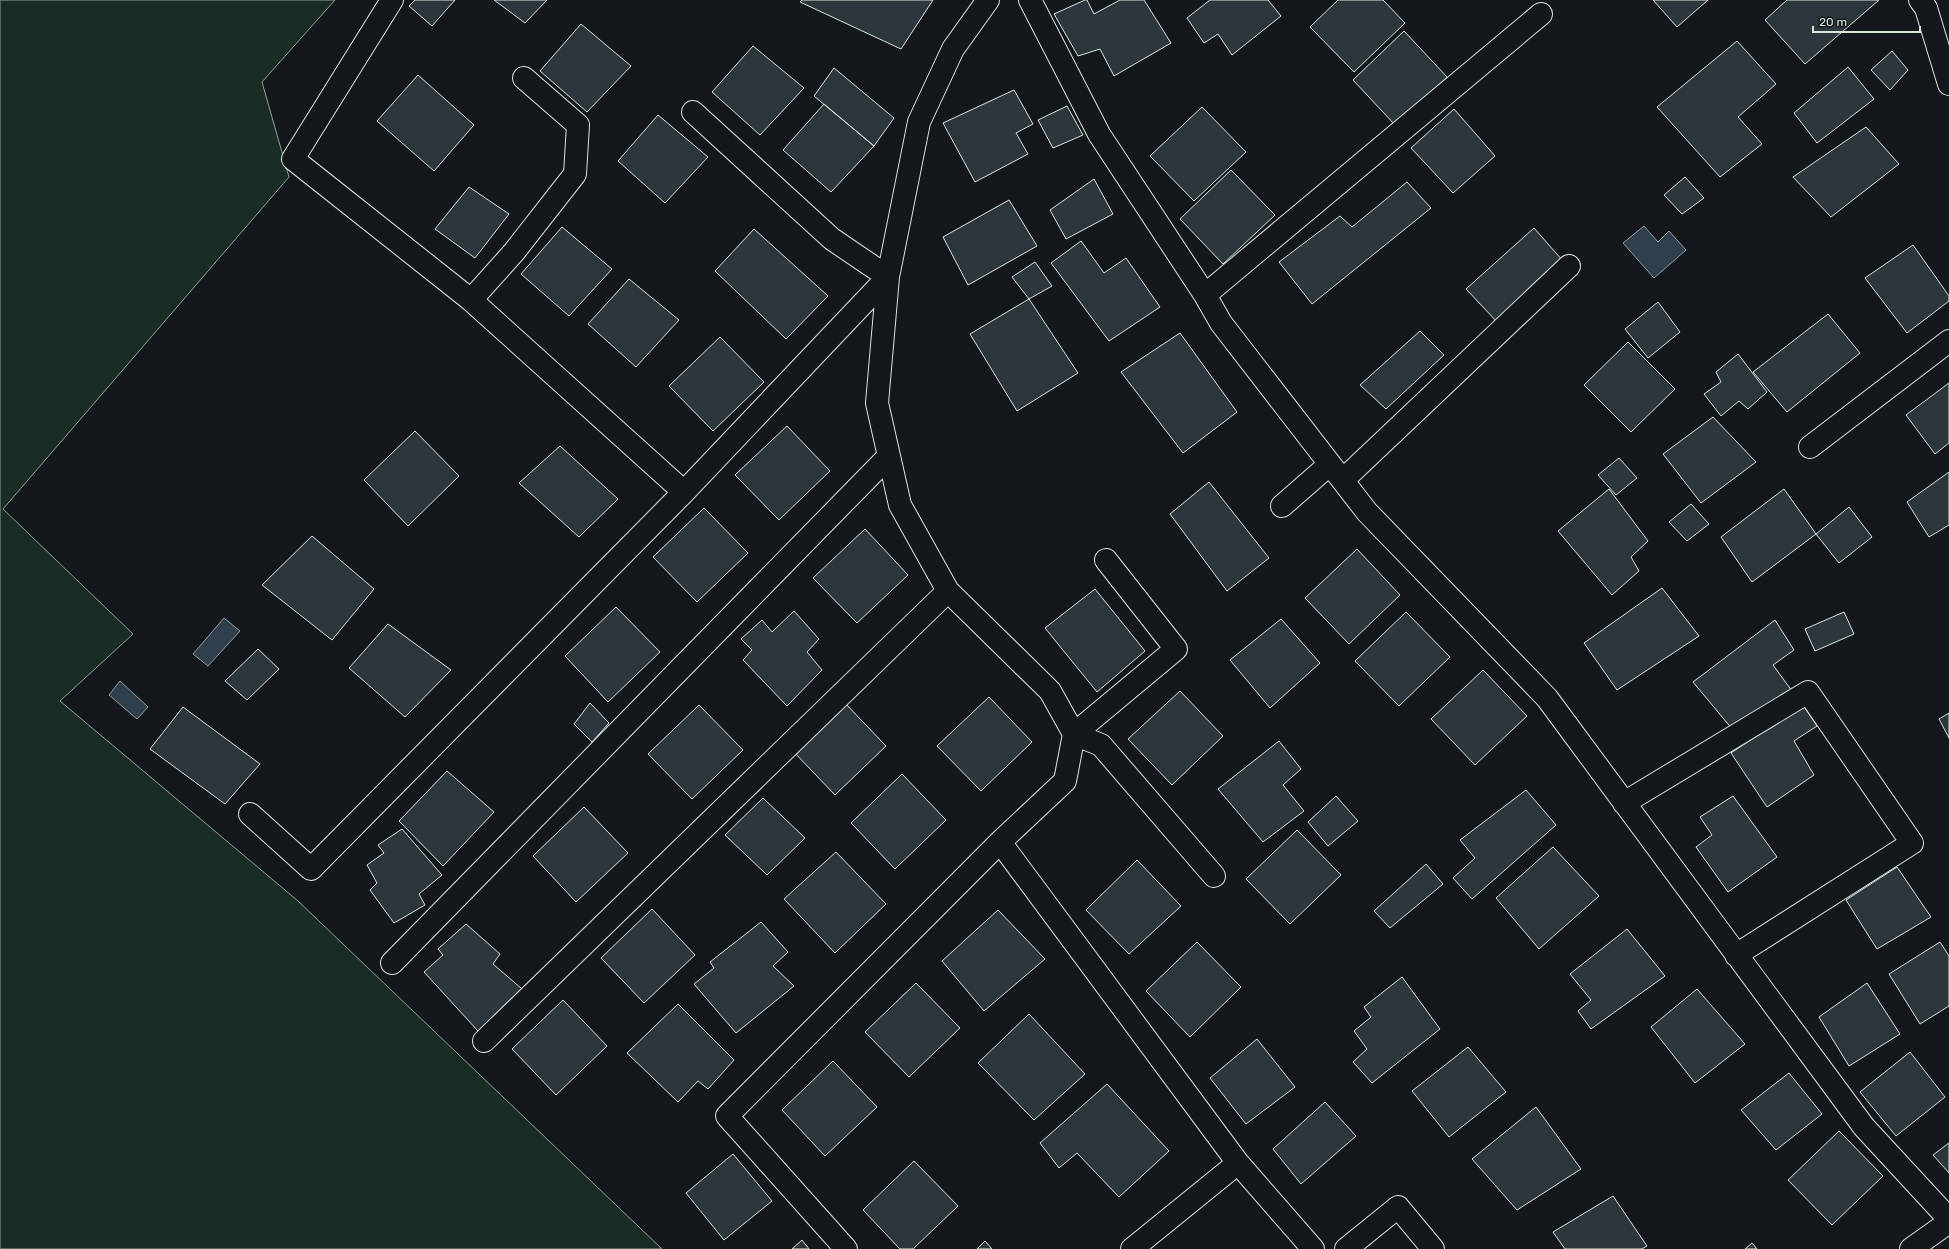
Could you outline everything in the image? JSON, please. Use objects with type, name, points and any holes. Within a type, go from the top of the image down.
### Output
[{"type":"street","points":[[392,0],[293,159],[471,300],[684,492]]},
{"type":"street","points":[[988,0],[953,49],[919,122],[888,277],[877,403],[900,505],[948,591],[1050,691],[1074,734],[1101,745],[1214,876]]},
{"type":"street","points":[[1030,0],[1099,134],[1205,295],[1221,323],[1367,512],[1547,698],[1864,1127],[1949,1219]]},
{"type":"street","points":[[1927,3],[1949,84]]},
{"type":"street","points":[[1205,295],[1541,14]]},
{"type":"street","points":[[471,300],[514,252],[575,174],[578,125],[524,78]]},
{"type":"street","points":[[693,112],[832,239],[888,277]]},
{"type":"street","points":[[1282,506],[1336,472],[1569,266]]},
{"type":"street","points":[[250,814],[311,868],[684,492],[888,277]]},
{"type":"street","points":[[1810,447],[1949,341]]},
{"type":"street","points":[[392,963],[889,456]]},
{"type":"street","points":[[846,1249],[728,1116],[1000,842],[1065,781],[1074,734],[1176,649],[1106,560]]},
{"type":"street","points":[[484,1041],[948,591]]},
{"type":"street","points":[[1624,803],[1808,692],[1912,843],[1736,954]]},
{"type":"street","points":[[1000,842],[1238,1163],[1313,1249]]},
{"type":"street","points":[[1132,1249],[1238,1163]]},
{"type":"street","points":[[1346,1249],[1398,1207],[1433,1249]]},
{"type":"street","points":[[1911,1249],[1949,1222]]},
{"type":"green space","points":[[0,0],[335,0],[262,82],[289,177],[3,509],[133,634],[60,701],[298,901],[662,1249],[0,1249]]},
{"type":"water","points":[[1644,226],[1658,242],[1669,231],[1686,250],[1654,278],[1623,243]]},
{"type":"water","points":[[224,618],[240,631],[208,666],[193,654]]},
{"type":"water","points":[[120,681],[148,707],[137,719],[109,695]]},
{"type":"building","points":[[415,0],[455,0],[432,26],[409,6]]},
{"type":"building","points":[[494,0],[547,0],[525,23]]},
{"type":"building","points":[[802,0],[933,0],[901,49],[800,2]]},
{"type":"building","points":[[1087,0],[1094,14],[1120,0],[1144,0],[1171,43],[1114,76],[1100,49],[1078,56],[1054,14]]},
{"type":"building","points":[[1210,0],[1268,0],[1281,16],[1232,55],[1218,34],[1204,43],[1187,18]]},
{"type":"building","points":[[1338,0],[1383,0],[1405,23],[1354,72],[1310,27]]},
{"type":"building","points":[[1653,0],[1708,0],[1677,27]]},
{"type":"building","points":[[1787,0],[1879,0],[1805,64],[1765,20]]},
{"type":"building","points":[[581,24],[631,66],[587,112],[540,71]]},
{"type":"building","points":[[1404,31],[1447,77],[1396,126],[1353,80]]},
{"type":"building","points":[[1737,41],[1776,84],[1738,117],[1762,144],[1720,177],[1657,107]]},
{"type":"building","points":[[753,46],[804,88],[760,135],[712,92]]},
{"type":"building","points":[[1892,51],[1908,70],[1890,90],[1871,70]]},
{"type":"building","points":[[1848,67],[1874,99],[1817,143],[1794,113]]},
{"type":"building","points":[[834,68],[894,118],[874,146],[814,96]]},
{"type":"building","points":[[418,75],[474,125],[434,171],[377,121]]},
{"type":"building","points":[[1014,90],[1033,124],[1016,133],[1028,154],[975,182],[943,123]]},
{"type":"building","points":[[824,104],[874,146],[831,192],[783,150]]},
{"type":"building","points":[[1067,106],[1083,135],[1053,148],[1038,120]]},
{"type":"building","points":[[1202,107],[1246,152],[1194,201],[1150,156]]},
{"type":"building","points":[[1454,109],[1495,156],[1453,193],[1411,148]]},
{"type":"building","points":[[658,115],[708,157],[665,203],[618,161]]},
{"type":"building","points":[[1866,127],[1899,164],[1831,217],[1793,177]]},
{"type":"building","points":[[1231,170],[1275,215],[1223,264],[1180,219]]},
{"type":"building","points":[[1685,177],[1704,198],[1682,214],[1664,195]]},
{"type":"building","points":[[1094,179],[1113,214],[1066,239],[1050,210]]},
{"type":"building","points":[[1407,182],[1431,208],[1312,304],[1279,262],[1340,216],[1352,227]]},
{"type":"building","points":[[469,187],[509,214],[475,258],[435,229]]},
{"type":"building","points":[[1009,200],[1037,246],[968,285],[943,237]]},
{"type":"building","points":[[562,227],[612,269],[569,316],[521,274]]},
{"type":"building","points":[[1534,228],[1563,261],[1499,324],[1466,289]]},
{"type":"building","points":[[754,229],[828,296],[786,339],[715,271]]},
{"type":"building","points":[[1081,241],[1104,273],[1126,258],[1160,307],[1109,341],[1051,263]]},
{"type":"building","points":[[1913,245],[1949,296],[1949,301],[1907,333],[1865,278]]},
{"type":"building","points":[[1035,262],[1052,286],[1029,299],[1012,277]]},
{"type":"building","points":[[629,279],[679,320],[636,367],[588,324]]},
{"type":"building","points":[[1029,299],[1078,373],[1017,411],[970,334]]},
{"type":"building","points":[[1658,302],[1680,332],[1648,358],[1625,329]]},
{"type":"building","points":[[1828,314],[1860,353],[1787,412],[1753,372]]},
{"type":"building","points":[[1420,331],[1444,355],[1386,409],[1360,385]]},
{"type":"building","points":[[1180,333],[1237,412],[1183,453],[1121,372]]},
{"type":"building","points":[[720,337],[764,382],[713,431],[669,386]]},
{"type":"building","points":[[1628,342],[1675,389],[1631,432],[1584,385]]},
{"type":"building","points":[[1738,354],[1767,392],[1748,409],[1739,401],[1721,416],[1704,394],[1721,382],[1716,372]]},
{"type":"building","points":[[1949,383],[1949,443],[1935,454],[1906,415]]},
{"type":"building","points":[[1713,417],[1756,462],[1701,503],[1663,454]]},
{"type":"building","points":[[787,426],[830,471],[779,520],[735,475]]},
{"type":"building","points":[[415,431],[459,476],[408,526],[364,480]]},
{"type":"building","points":[[560,446],[618,499],[579,537],[519,483]]},
{"type":"building","points":[[1619,458],[1637,478],[1616,495],[1598,475]]},
{"type":"building","points":[[1949,472],[1949,525],[1929,537],[1907,502]]},
{"type":"building","points":[[1209,482],[1269,558],[1227,591],[1170,514]]},
{"type":"building","points":[[1609,489],[1648,541],[1631,557],[1639,571],[1612,595],[1558,531]]},
{"type":"building","points":[[1784,489],[1816,534],[1752,582],[1721,537]]},
{"type":"building","points":[[1691,504],[1709,524],[1687,541],[1669,522]]},
{"type":"building","points":[[1849,507],[1872,537],[1839,563],[1816,534]]},
{"type":"building","points":[[704,508],[748,553],[697,602],[653,557]]},
{"type":"building","points":[[865,529],[908,575],[857,623],[813,578]]},
{"type":"building","points":[[312,536],[374,589],[332,640],[262,585]]},
{"type":"building","points":[[1357,549],[1400,595],[1349,644],[1305,598]]},
{"type":"building","points":[[1662,588],[1699,636],[1617,690],[1584,643]]},
{"type":"building","points":[[1095,589],[1145,651],[1097,692],[1045,628]]},
{"type":"building","points":[[616,607],[660,652],[608,702],[565,656]]},
{"type":"building","points":[[794,611],[819,639],[807,652],[822,670],[787,706],[743,660],[752,650],[741,639],[762,620],[772,632]]},
{"type":"building","points":[[1406,612],[1450,657],[1399,706],[1355,661]]},
{"type":"building","points":[[1844,612],[1854,634],[1815,651],[1805,629]]},
{"type":"building","points":[[1281,619],[1320,663],[1270,708],[1230,660]]},
{"type":"building","points":[[1775,620],[1794,650],[1773,665],[1792,691],[1733,730],[1693,682]]},
{"type":"building","points":[[388,624],[451,670],[405,717],[349,668]]},
{"type":"building","points":[[258,649],[279,669],[247,700],[225,681]]},
{"type":"building","points":[[1483,670],[1527,716],[1475,765],[1431,719]]},
{"type":"building","points":[[1180,691],[1223,736],[1172,785],[1128,739]]},
{"type":"building","points":[[989,697],[1032,742],[981,791],[937,746]]},
{"type":"building","points":[[843,701],[886,746],[835,795],[792,750]]},
{"type":"building","points":[[590,703],[609,723],[592,742],[574,724]]},
{"type":"building","points":[[699,705],[743,750],[692,799],[648,754]]},
{"type":"building","points":[[1803,705],[1817,726],[1794,741],[1814,775],[1767,807],[1731,753]]},
{"type":"building","points":[[183,707],[260,764],[225,804],[150,749]]},
{"type":"building","points":[[1949,713],[1949,738],[1939,719]]},
{"type":"building","points":[[1279,741],[1301,769],[1283,785],[1304,811],[1263,842],[1218,789]]},
{"type":"building","points":[[447,771],[494,812],[443,866],[399,821]]},
{"type":"building","points":[[902,774],[946,820],[895,869],[851,823]]},
{"type":"building","points":[[1526,790],[1556,825],[1472,899],[1453,878],[1475,858],[1460,840]]},
{"type":"building","points":[[1336,796],[1358,821],[1328,846],[1308,822]]},
{"type":"building","points":[[1733,796],[1777,857],[1728,892],[1696,847],[1712,835],[1700,817]]},
{"type":"building","points":[[763,798],[805,838],[767,875],[725,835]]},
{"type":"building","points":[[584,807],[628,853],[576,902],[533,856]]},
{"type":"building","points":[[402,829],[442,875],[419,894],[425,905],[394,923],[370,890],[377,883],[367,865],[384,853],[378,845]]},
{"type":"building","points":[[1297,830],[1341,875],[1290,924],[1246,879]]},
{"type":"building","points":[[1553,847],[1599,896],[1539,949],[1496,898]]},
{"type":"building","points":[[836,852],[886,904],[835,953],[784,899]]},
{"type":"building","points":[[1137,860],[1181,906],[1129,954],[1086,910]]},
{"type":"building","points":[[1426,864],[1443,884],[1390,928],[1374,911]]},
{"type":"building","points":[[1897,867],[1931,917],[1877,949],[1846,900]]},
{"type":"building","points":[[652,909],[695,955],[644,1003],[601,958]]},
{"type":"building","points":[[998,910],[1045,959],[984,1011],[942,961]]},
{"type":"building","points":[[761,922],[788,952],[773,966],[794,986],[736,1033],[694,984],[714,968],[710,962]]},
{"type":"building","points":[[466,924],[500,954],[493,964],[522,989],[478,1031],[424,972],[443,955],[438,949]]},
{"type":"building","points":[[1627,929],[1665,976],[1591,1029],[1578,1011],[1591,1000],[1570,974]]},
{"type":"building","points":[[1197,942],[1241,987],[1190,1037],[1146,991]]},
{"type":"building","points":[[1940,942],[1949,956],[1949,1006],[1920,1024],[1889,974]]},
{"type":"building","points":[[1402,977],[1440,1029],[1372,1083],[1353,1062],[1367,1049],[1354,1031],[1371,1017],[1364,1007]]},
{"type":"building","points":[[916,983],[960,1028],[909,1077],[865,1032]]},
{"type":"building","points":[[1867,983],[1900,1034],[1849,1066],[1819,1017]]},
{"type":"building","points":[[1697,989],[1745,1044],[1695,1083],[1651,1027]]},
{"type":"building","points":[[563,1000],[607,1046],[556,1095],[512,1049]]},
{"type":"building","points":[[678,1004],[734,1060],[708,1089],[698,1081],[678,1102],[627,1053]]},
{"type":"building","points":[[1029,1014],[1085,1074],[1034,1120],[978,1063]]},
{"type":"building","points":[[1257,1039],[1295,1087],[1246,1124],[1210,1078]]},
{"type":"building","points":[[1468,1047],[1506,1092],[1449,1137],[1412,1091]]},
{"type":"building","points":[[1910,1052],[1945,1097],[1896,1136],[1860,1092]]},
{"type":"building","points":[[833,1061],[877,1107],[825,1156],[782,1110]]},
{"type":"building","points":[[1789,1073],[1822,1114],[1776,1150],[1741,1110]]},
{"type":"building","points":[[1107,1084],[1169,1151],[1119,1197],[1077,1153],[1059,1168],[1040,1143]]},
{"type":"building","points":[[1325,1102],[1356,1136],[1301,1184],[1273,1149]]},
{"type":"building","points":[[1536,1107],[1581,1169],[1517,1210],[1472,1159]]},
{"type":"building","points":[[1839,1131],[1883,1176],[1832,1225],[1788,1180]]},
{"type":"building","points":[[1949,1143],[1949,1173],[1933,1155]]},
{"type":"building","points":[[733,1154],[772,1201],[724,1240],[686,1193]]},
{"type":"building","points":[[914,1161],[958,1206],[913,1249],[900,1249],[863,1210]]},
{"type":"building","points":[[1613,1196],[1647,1246],[1642,1249],[1565,1249],[1553,1232]]},
{"type":"building","points":[[802,1240],[809,1249],[792,1249]]},
{"type":"building","points":[[985,1241],[992,1249],[977,1249]]},
{"type":"building","points":[[1752,1243],[1757,1249],[1745,1249]]}]
